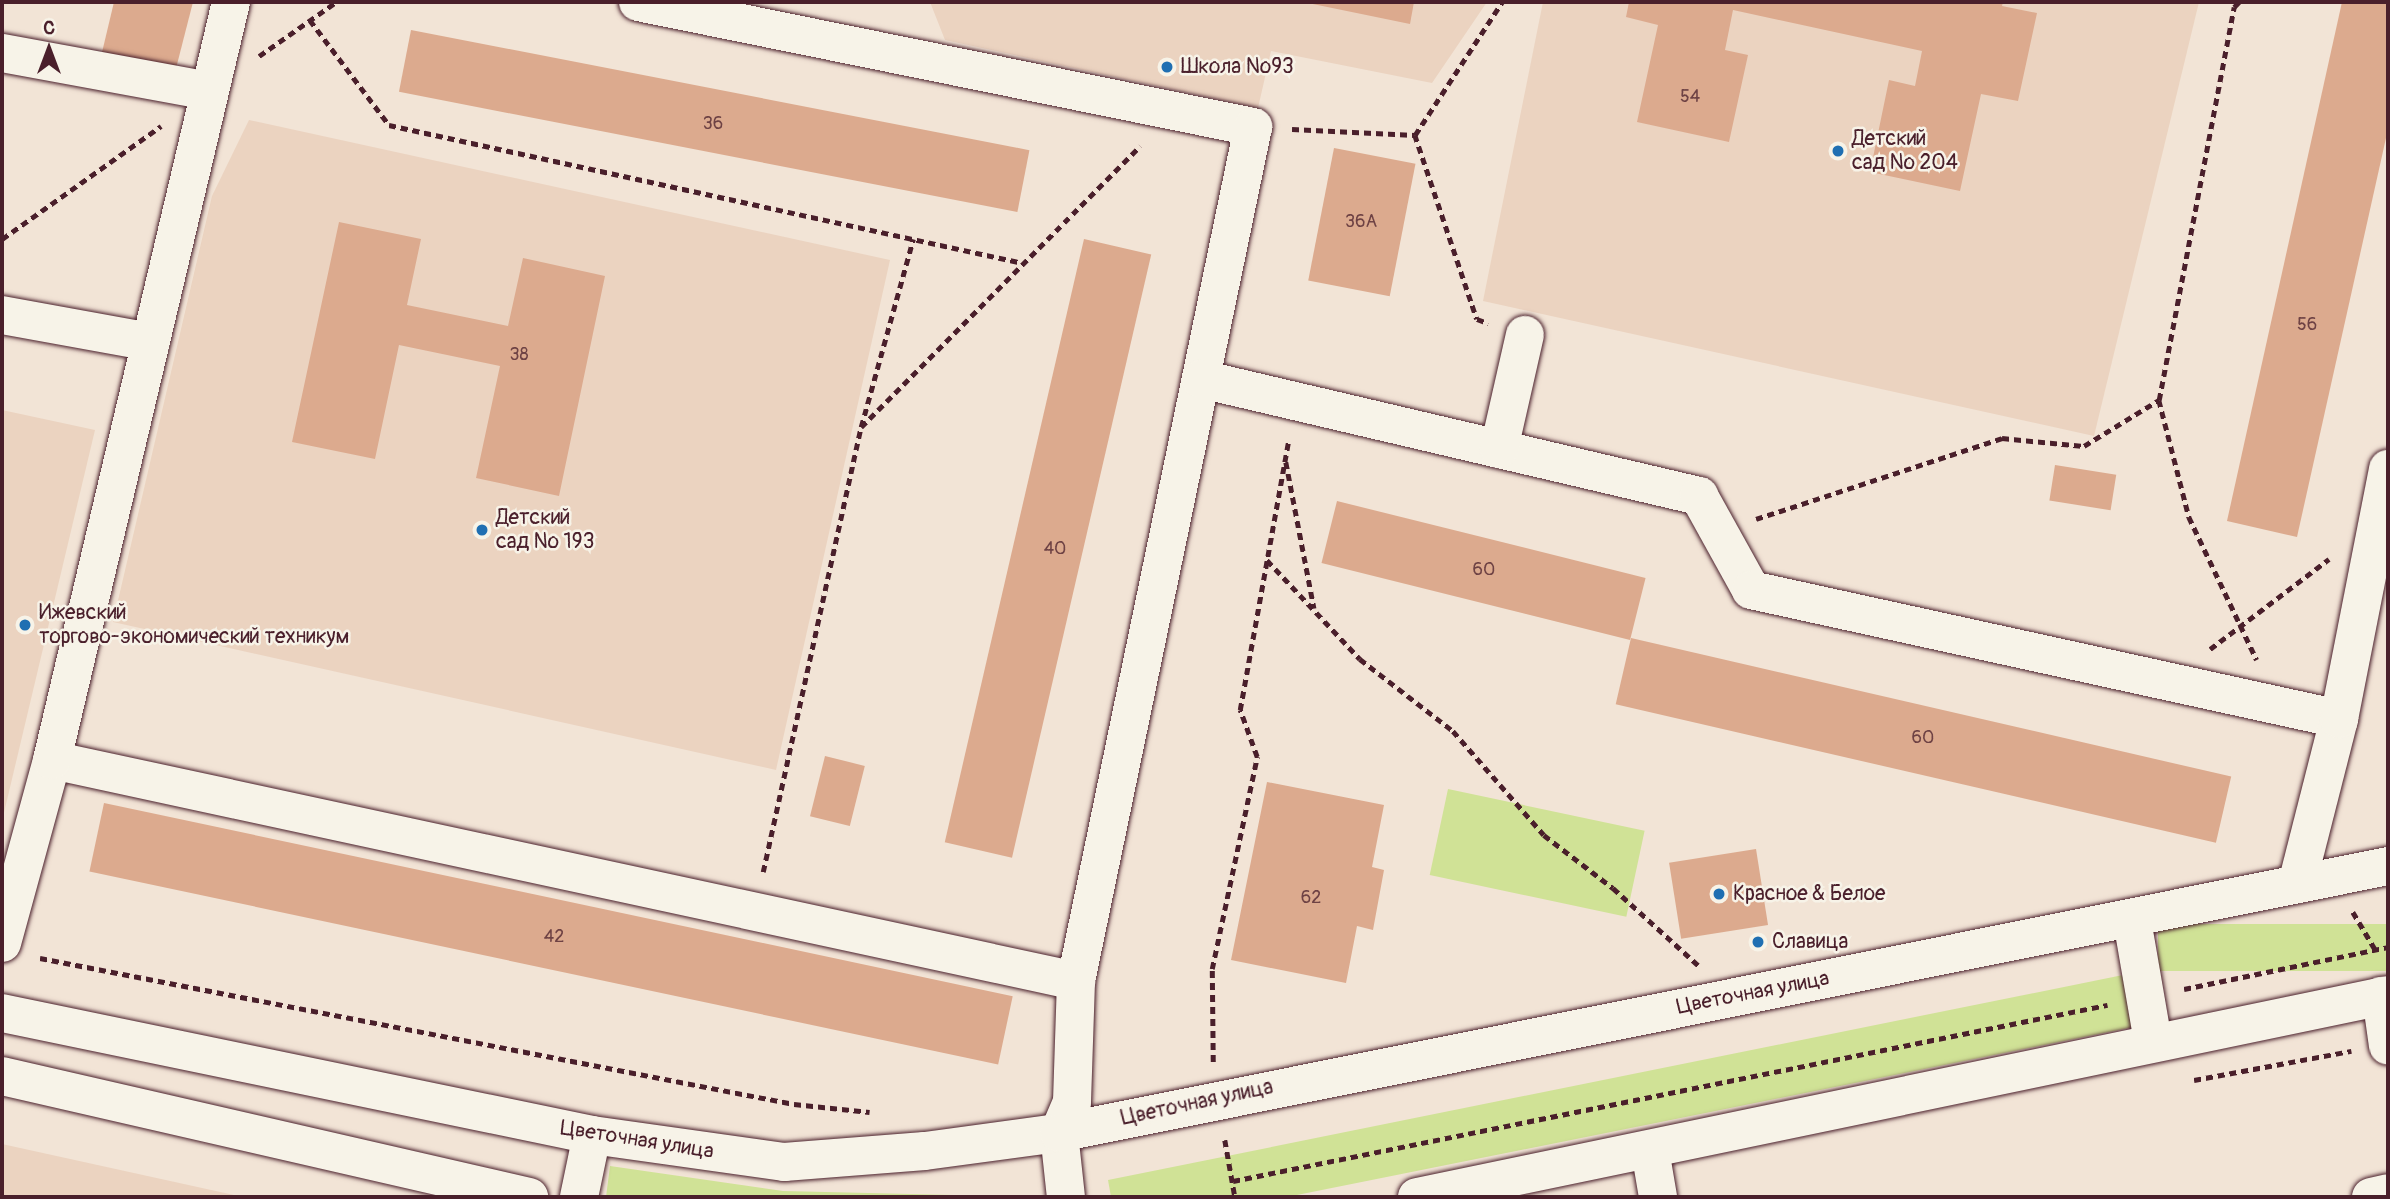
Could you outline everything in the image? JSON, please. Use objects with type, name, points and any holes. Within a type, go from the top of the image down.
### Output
[{"type":"street","points":[[15,950],[52,760],[231,2]]},
{"type":"street","points":[[638,2],[1253,127],[1076,981],[1072,1102],[1059,1133],[1066,1197]]},
{"type":"street","points":[[2,53],[210,91]]},
{"type":"street","points":[[2,315],[151,342]]},
{"type":"street","points":[[1499,449],[1525,335]]},
{"type":"street","points":[[1201,379],[1699,496],[1751,590],[2339,719]]},
{"type":"street","points":[[2297,884],[2339,719],[2383,499]]},
{"type":"street","points":[[52,760],[1076,981]]},
{"type":"street","name":"Цветочная улица","points":[[2,1013],[592,1135],[785,1162],[925,1152],[1059,1133],[1217,1097],[2132,920],[2388,866]]},
{"type":"street","points":[[2132,920],[2153,1042]]},
{"type":"street","points":[[1417,1197],[1493,1191],[1650,1150],[2153,1042],[2385,996],[2388,1045]]},
{"type":"street","points":[[2,1076],[529,1197]]},
{"type":"street","points":[[579,1197],[592,1135]]},
{"type":"street","points":[[1650,1150],[1658,1197]]},
{"type":"street","points":[[2371,1197],[2388,1193]]},
{"type":"path","points":[[1415,135],[1502,2]]},
{"type":"path","points":[[2239,2],[2234,7],[2159,400],[2189,517],[2280,706]]},
{"type":"path","points":[[310,20],[389,125],[1024,263]]},
{"type":"path","points":[[860,427],[1175,111]]},
{"type":"path","points":[[1253,127],[1415,135]]},
{"type":"path","points":[[1415,135],[1477,319],[1525,335]]},
{"type":"path","points":[[755,911],[860,427],[913,239]]},
{"type":"path","points":[[1719,531],[2002,438],[2084,446],[2159,400]]},
{"type":"path","points":[[1213,1070],[1212,969],[1257,757],[1240,710],[1296,401]]},
{"type":"path","points":[[1285,458],[1314,610]]},
{"type":"path","points":[[2168,681],[2240,627],[2383,499]]},
{"type":"path","points":[[1267,559],[1360,659],[1453,731],[1544,835],[1613,888],[1705,972],[1692,975]]},
{"type":"path","points":[[2347,902],[2375,950]]},
{"type":"path","points":[[1233,1181],[2388,947]]},
{"type":"path","points":[[15,950],[794,1104],[873,1112]]},
{"type":"shaded area","name":"Школа №93","points":[[930,2],[1487,2],[1432,83],[1271,51],[1258,108],[945,40]]},
{"type":"shaded area","name":"Детский сад № 204","points":[[1543,2],[2199,2],[2094,436],[1483,301]]},
{"type":"shaded area","name":"Детский сад № 193","points":[[249,120],[890,260],[776,770],[113,622],[212,196]]},
{"type":"shaded area","name":"Ижевский торгово-экономический техникум","points":[[2,410],[95,430],[2,821]]},
{"type":"shaded area","points":[[2,1144],[243,1197],[2,1197]]},
{"type":"green space","points":[[1448,789],[1645,831],[1626,917],[1430,875]]},
{"type":"green space","points":[[2158,924],[2388,924],[2388,971],[2158,971]]},
{"type":"green space","points":[[2123,975],[2134,1027],[1287,1197],[1111,1197],[1108,1180]]},
{"type":"green space","points":[[610,1166],[783,1191],[1036,1197],[606,1197]]},
{"type":"building","points":[[114,2],[193,2],[172,84],[99,65]]},
{"type":"building","points":[[1303,2],[1414,2],[1410,24]]},
{"type":"building","points":[[1629,2],[2003,2],[2002,6],[2037,13],[2018,101],[1981,94],[1960,191],[1870,172],[1889,80],[1915,86],[1922,51],[1733,10],[1725,50],[1748,55],[1729,142],[1637,122],[1658,25],[1626,17]]},
{"type":"building","points":[[2342,2],[2388,2],[2388,129],[2297,537],[2227,521]]},
{"type":"building","points":[[411,30],[1029,150],[1017,212],[399,92]]},
{"type":"building","points":[[1334,148],[1415,164],[1390,296],[1308,281]]},
{"type":"building","points":[[339,222],[421,239],[407,305],[508,326],[523,258],[605,276],[559,496],[476,478],[500,366],[399,345],[375,459],[292,442]]},
{"type":"building","points":[[1084,239],[1151,255],[1012,858],[945,842]]},
{"type":"building","points":[[2055,465],[2116,475],[2111,510],[2049,501]]},
{"type":"building","points":[[1337,501],[1646,578],[1630,640],[1322,563]]},
{"type":"building","points":[[1631,638],[2231,777],[2216,843],[1616,704]]},
{"type":"building","points":[[825,756],[865,766],[850,826],[810,816]]},
{"type":"building","points":[[1267,782],[1384,805],[1372,867],[1384,870],[1373,930],[1357,926],[1346,983],[1231,960]]},
{"type":"building","points":[[104,803],[1013,996],[998,1065],[89,871]]},
{"type":"building","name":"Красное & Белое","points":[[1756,849],[1768,925],[1681,939],[1669,863]]},
{"type":"place","name":"Школа №93","points":[[1167,67]]},
{"type":"place","name":"Детский сад № 204","points":[[1838,151]]},
{"type":"place","name":"Детский сад № 193","points":[[482,530]]},
{"type":"place","name":"Ижевский торгово-экономический техникум","points":[[25,625]]},
{"type":"place","name":"Красное & Белое","points":[[1719,894]]},
{"type":"place","name":"Славица","points":[[1758,942]]}]
